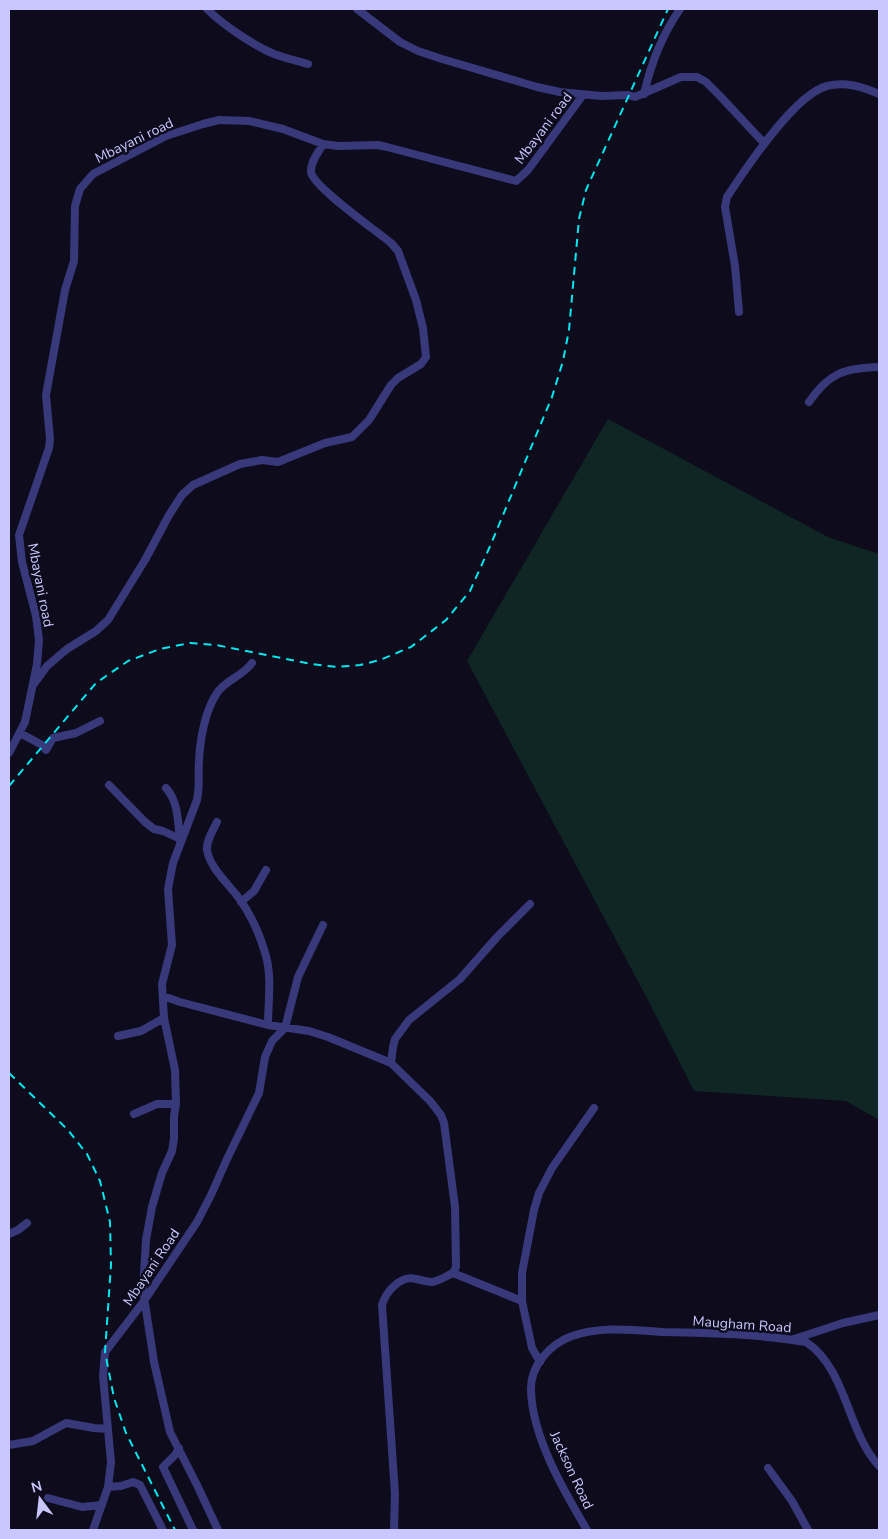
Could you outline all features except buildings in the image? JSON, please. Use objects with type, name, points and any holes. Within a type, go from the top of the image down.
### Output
[{"type":"street","points":[[207,9],[220,21],[260,47],[308,64]]},
{"type":"street","points":[[357,9],[400,42],[418,51],[537,87],[583,95],[635,97],[681,77],[697,77],[706,82],[764,143]]},
{"type":"street","points":[[644,94],[650,68],[665,32],[680,9]]},
{"type":"street","points":[[739,312],[735,266],[725,203],[740,177],[764,143],[797,106],[817,90],[825,86],[848,84],[879,94]]},
{"type":"street","name":"Mbayani road","points":[[9,753],[25,722],[37,664],[38,626],[22,562],[19,535],[49,448],[50,439],[46,395],[65,290],[74,261],[75,212],[80,189],[93,174],[166,136],[210,122],[238,120],[296,133],[323,144],[338,146],[378,145],[516,181],[528,170],[583,95]]},
{"type":"street","points":[[32,686],[47,666],[96,631],[108,620],[145,560],[168,515],[182,496],[194,485],[240,464],[262,460],[278,462],[325,442],[352,437],[369,420],[391,384],[421,364],[426,357],[424,328],[398,251],[391,243],[338,202],[313,178],[311,169],[323,144]]},
{"type":"street","points":[[808,402],[830,377],[853,369],[879,367]]},
{"type":"street","points":[[218,1530],[170,1432],[154,1362],[143,1283],[148,1226],[156,1191],[172,1151],[174,1139],[175,1070],[164,1018],[163,996],[163,978],[172,945],[168,890],[173,863],[197,800],[199,790],[199,757],[209,711],[220,689],[230,680],[243,673],[252,663]]},
{"type":"street","points":[[20,733],[42,745],[46,750],[53,738],[76,732],[100,722]]},
{"type":"street","points":[[109,785],[145,822],[154,829],[163,831],[180,842]]},
{"type":"street","points":[[166,788],[174,801],[180,842]]},
{"type":"street","points":[[217,822],[208,845],[208,852],[217,872],[241,902],[255,926],[267,961],[268,1025]]},
{"type":"street","points":[[241,902],[254,890],[266,870]]},
{"type":"street","points":[[391,1063],[395,1040],[409,1020],[460,978],[530,904]]},
{"type":"street","points":[[285,1028],[298,977],[323,925]]},
{"type":"street","points":[[163,996],[268,1025],[309,1031],[391,1063],[430,1101],[441,1115],[444,1123],[455,1207],[457,1258],[453,1273]]},
{"type":"street","points":[[118,1036],[141,1031],[164,1018]]},
{"type":"street","name":"Mbayani Road","points":[[93,1530],[108,1487],[111,1462],[103,1376],[105,1352],[144,1301],[197,1222],[212,1195],[259,1093],[270,1046],[276,1036],[285,1028]]},
{"type":"street","points":[[134,1114],[157,1104],[176,1104]]},
{"type":"street","points":[[540,1362],[532,1348],[522,1301],[522,1273],[534,1210],[540,1193],[558,1158],[594,1108]]},
{"type":"street","points":[[9,1234],[27,1223]]},
{"type":"street","points":[[394,1530],[395,1485],[382,1305],[388,1293],[401,1281],[415,1278],[434,1282],[453,1273],[522,1301]]},
{"type":"street","points":[[792,1340],[844,1323],[879,1315]]},
{"type":"street","name":"Maugham Road","points":[[540,1362],[554,1346],[573,1336],[587,1332],[617,1330],[737,1334],[806,1342],[816,1348],[823,1358],[843,1394],[868,1451],[879,1466]]},
{"type":"street","name":"Jackson Road","points":[[540,1362],[532,1380],[531,1390],[543,1444],[558,1477],[587,1530]]},
{"type":"street","points":[[9,1445],[34,1441],[66,1423],[94,1428],[108,1428]]},
{"type":"street","points":[[179,1448],[175,1455],[162,1467],[193,1530]]},
{"type":"street","points":[[768,1468],[792,1502],[808,1530]]},
{"type":"street","points":[[108,1487],[121,1486],[133,1482],[140,1485],[163,1530]]},
{"type":"street","points":[[48,1498],[82,1507],[102,1505]]},
{"type":"green space","points":[[608,419],[828,537],[879,554],[879,1120],[846,1101],[694,1091],[649,1002],[467,661]]},
{"type":"railway","points":[[9,786],[96,683],[128,661],[160,649],[190,643],[216,645],[311,664],[337,667],[360,665],[380,660],[411,647],[446,620],[470,591],[552,397],[563,361],[569,330],[579,219],[586,190],[668,9]]},
{"type":"railway","points":[[9,1073],[68,1130],[87,1154],[100,1181],[110,1222],[111,1265],[105,1352],[114,1398],[126,1433],[175,1530]]}]
